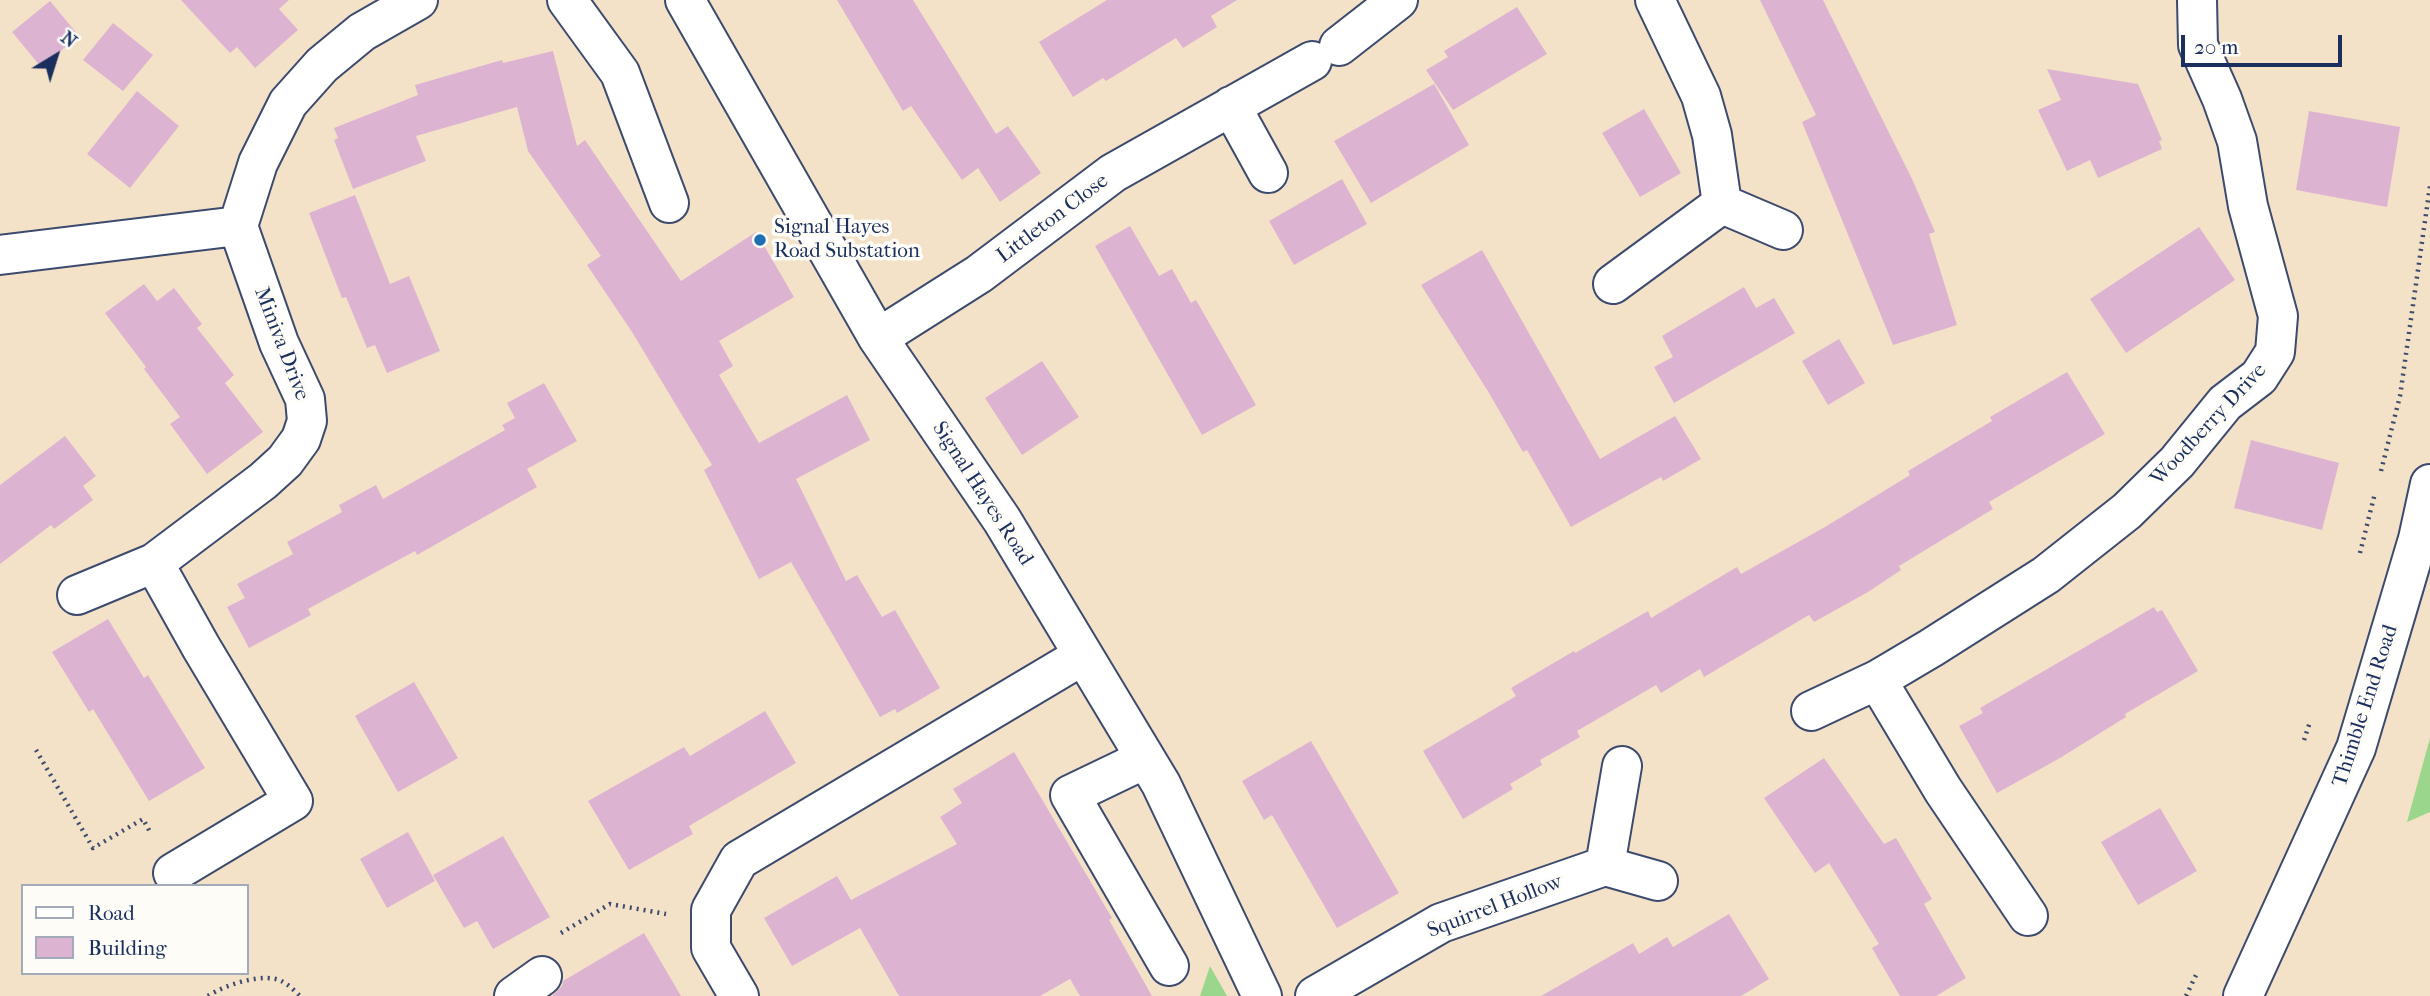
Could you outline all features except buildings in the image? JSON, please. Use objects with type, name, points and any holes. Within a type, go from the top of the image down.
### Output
[{"type":"street","points":[[0,255],[238,226],[258,163],[288,103],[322,65],[362,32],[418,0]]},
{"type":"street","points":[[567,0],[620,73],[669,203]]},
{"type":"street","name":"Signal Hayes Road","points":[[685,0],[878,338],[1002,520],[1161,784],[1262,996]]},
{"type":"street","name":"Littleton Close","points":[[878,338],[979,274],[1112,173],[1326,54],[1398,0]]},
{"type":"street","points":[[1656,0],[1701,96],[1712,135],[1722,204]]},
{"type":"street","name":"Woodberry Drive","points":[[1811,711],[1877,680],[2046,575],[2127,512],[2177,462],[2225,403],[2259,377],[2275,352],[2278,316],[2248,206],[2237,141],[2198,45],[2197,0]]},
{"type":"street","points":[[1231,106],[1268,173]]},
{"type":"street","points":[[1722,204],[1783,230]]},
{"type":"street","points":[[1613,284],[1722,204]]},
{"type":"street","name":"Miniva Drive","points":[[76,596],[154,563],[263,481],[285,461],[301,439],[307,421],[305,399],[279,344],[238,226]]},
{"type":"street","name":"Thimble End Road","points":[[2243,996],[2356,748],[2418,539],[2430,484]]},
{"type":"street","points":[[154,563],[293,801],[173,873]]},
{"type":"street","points":[[740,996],[711,948],[711,910],[739,860],[1082,656]]},
{"type":"street","points":[[1877,680],[1943,790],[2028,916]]},
{"type":"street","points":[[1145,759],[1070,796],[1169,966]]},
{"type":"street","points":[[1622,766],[1605,866],[1658,881]]},
{"type":"street","name":"Squirrel Hollow","points":[[1315,996],[1441,923],[1605,866]]},
{"type":"path","points":[[2380,475],[2400,396],[2430,186]]},
{"type":"path","points":[[2360,555],[2377,489]]},
{"type":"path","points":[[2301,746],[2315,710]]},
{"type":"path","points":[[36,750],[93,848],[143,819],[173,873]]},
{"type":"path","points":[[550,939],[610,904],[711,922]]},
{"type":"path","points":[[2186,996],[2204,960]]},
{"type":"path","points":[[208,996],[217,989],[243,980],[281,980],[300,996]]},
{"type":"green space","points":[[2430,738],[2430,812],[2407,822]]},
{"type":"green space","points":[[1210,966],[1227,996],[1200,996]]},
{"type":"place","name":"Signal Hayes Road Substation","points":[[760,240]]}]
